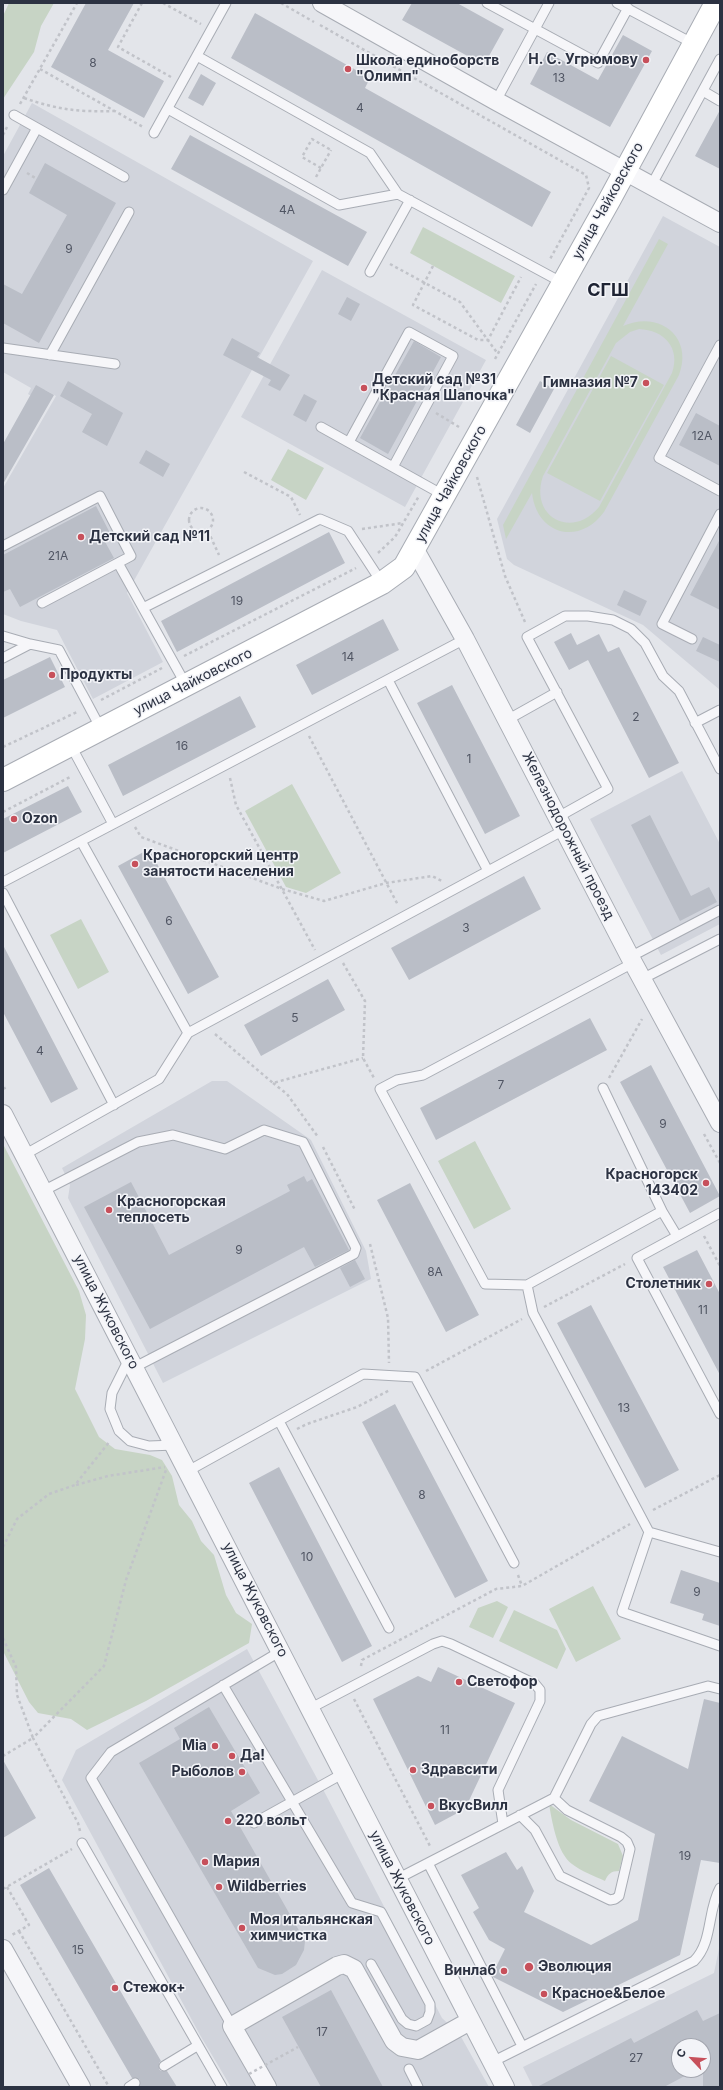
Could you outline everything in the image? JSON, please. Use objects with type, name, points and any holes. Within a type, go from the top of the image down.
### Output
[{"type":"street","points":[[322,3],[496,101],[720,223]]},
{"type":"street","name":"улица Чайковского","points":[[3,780],[382,584],[404,567],[415,550],[625,172],[716,3]]},
{"type":"street","name":"Железнодорожный проезд","points":[[415,550],[465,639],[642,979],[720,1123]]},
{"type":"street","name":"улица Жуковского","points":[[3,1114],[311,1708],[397,1879],[505,2087]]},
{"type":"street","points":[[6,1943],[81,2087]]},
{"type":"street","points":[[267,2087],[232,2026],[337,1966],[344,1964],[354,1969],[394,2041],[402,2047],[418,2050],[470,2021]]},
{"type":"lane","points":[[154,133],[226,3]]},
{"type":"lane","points":[[487,3],[598,63],[628,8]]},
{"type":"lane","points":[[496,101],[549,3]]},
{"type":"lane","points":[[618,3],[694,44]]},
{"type":"lane","points":[[197,56],[370,153],[398,194],[563,283]]},
{"type":"lane","points":[[651,186],[720,59]]},
{"type":"lane","points":[[703,91],[720,101]]},
{"type":"lane","points":[[168,109],[339,205],[398,194]]},
{"type":"lane","points":[[14,115],[124,177]]},
{"type":"lane","points":[[3,190],[37,128]]},
{"type":"lane","points":[[370,272],[410,200]]},
{"type":"lane","points":[[50,354],[130,212]]},
{"type":"lane","points":[[348,442],[409,332],[454,356],[393,466]]},
{"type":"lane","points":[[720,345],[659,458],[720,491]]},
{"type":"lane","points":[[3,348],[115,364]]},
{"type":"lane","points":[[321,427],[445,496]]},
{"type":"lane","points":[[3,546],[100,496],[131,556],[42,603]]},
{"type":"lane","points":[[692,639],[662,624],[720,514]]},
{"type":"lane","points":[[143,608],[320,519],[348,532],[382,584]]},
{"type":"lane","points":[[118,563],[186,685]]},
{"type":"lane","points":[[24,1155],[159,1079],[188,1033],[488,871],[561,824],[608,789],[527,637],[566,616],[588,616],[613,620],[631,629],[646,643],[662,676],[679,691],[720,769]]},
{"type":"lane","points":[[3,636],[30,644],[59,650],[101,729]]},
{"type":"lane","points":[[3,882],[465,639]]},
{"type":"lane","points":[[3,658],[30,644]]},
{"type":"lane","points":[[388,680],[488,871]]},
{"type":"lane","points":[[507,720],[557,692]]},
{"type":"lane","points":[[695,723],[720,710]]},
{"type":"lane","points":[[70,744],[113,824]]},
{"type":"lane","points":[[81,841],[188,1033]]},
{"type":"lane","points":[[3,893],[114,1105]]},
{"type":"lane","points":[[662,1211],[527,1285],[485,1284],[380,1089],[397,1080],[423,1075],[720,910]]},
{"type":"lane","points":[[642,979],[720,939]]},
{"type":"lane","points":[[604,1088],[662,1211],[677,1236]]},
{"type":"lane","points":[[43,1191],[138,1142],[173,1135],[225,1149],[264,1130],[303,1142],[356,1248],[354,1254],[132,1362],[112,1393],[110,1409],[119,1431],[130,1441],[143,1444],[175,1445]]},
{"type":"lane","points":[[720,1213],[637,1258],[720,1414]]},
{"type":"lane","points":[[527,1285],[533,1314],[649,1532],[720,1552]]},
{"type":"lane","points":[[188,1471],[363,1374],[415,1377],[514,1563]]},
{"type":"lane","points":[[279,1421],[389,1628]]},
{"type":"lane","points":[[649,1532],[622,1612],[720,1646]]},
{"type":"lane","points":[[311,1708],[433,1644],[442,1642],[451,1644],[535,1684],[540,1690],[540,1701],[498,1790],[504,1824]]},
{"type":"lane","points":[[232,2026],[91,1778],[111,1752],[281,1651]]},
{"type":"lane","points":[[223,1685],[352,1903],[381,1912],[430,2004],[430,2012],[427,2020],[416,2026],[408,2024],[402,2019],[371,1964]]},
{"type":"lane","points":[[397,1879],[554,1798],[591,1724],[598,1716],[708,1686],[720,1688]]},
{"type":"lane","points":[[254,1823],[344,1773]]},
{"type":"lane","points":[[520,1815],[535,1830],[560,1876],[610,1900],[616,1900],[619,1896],[630,1849],[627,1842],[567,1810],[554,1798]]},
{"type":"lane","points":[[82,1843],[197,2046],[222,2087]]},
{"type":"lane","points":[[428,1863],[522,2046]]},
{"type":"lane","points":[[492,2062],[694,1960],[700,1954],[704,1946],[715,1897],[720,1888]]},
{"type":"lane","points":[[164,2066],[197,2046]]},
{"type":"lane","points":[[409,2069],[418,2087]]},
{"type":"path","points":[[3,135],[77,3]]},
{"type":"path","points":[[142,3],[118,47],[182,83]]},
{"type":"path","points":[[163,3],[212,30]]},
{"type":"path","points":[[281,3],[586,175],[589,188],[494,360]]},
{"type":"path","points":[[40,69],[154,133]]},
{"type":"path","points":[[24,98],[55,108],[86,112],[116,111]]},
{"type":"path","points":[[310,188],[339,136]]},
{"type":"path","points":[[321,168],[302,157],[312,139],[331,150]]},
{"type":"path","points":[[378,258],[460,302],[498,354]]},
{"type":"path","points":[[433,266],[413,304],[478,340],[488,340]]},
{"type":"path","points":[[488,340],[521,277]]},
{"type":"path","points":[[454,432],[462,419]]},
{"type":"path","points":[[244,472],[291,497],[306,526]]},
{"type":"path","points":[[476,473],[505,576],[530,636]]},
{"type":"path","points":[[3,747],[89,706],[368,561],[385,548],[395,537],[425,484]]},
{"type":"path","points":[[201,507],[212,513],[214,520],[212,526],[208,530],[202,532],[195,531],[191,526],[189,520],[190,514],[195,509],[201,507]]},
{"type":"path","points":[[348,532],[403,523]]},
{"type":"path","points":[[208,530],[225,567]]},
{"type":"path","points":[[303,724],[404,916]]},
{"type":"path","points":[[227,764],[236,805],[321,961]]},
{"type":"path","points":[[3,812],[84,770]]},
{"type":"path","points":[[129,816],[141,837],[282,889],[324,901],[386,883],[432,876],[456,888]]},
{"type":"path","points":[[337,952],[364,1002],[363,1058],[380,1089]]},
{"type":"path","points":[[604,1088],[642,1019]]},
{"type":"path","points":[[204,1024],[273,1083],[363,1058]]},
{"type":"path","points":[[3,1089],[7,1087]]},
{"type":"path","points":[[698,1225],[720,1266]]},
{"type":"path","points":[[286,1434],[307,1424],[357,1407],[637,1258]]},
{"type":"path","points":[[75,1485],[92,1461],[119,1431]]},
{"type":"path","points":[[3,1547],[17,1519],[49,1494],[108,1476],[168,1467],[126,1580],[104,1666],[33,1738],[3,1756]]},
{"type":"path","points":[[437,1859],[353,1686],[362,1660],[496,1588],[522,1586],[641,1517],[720,1475]]},
{"type":"path","points":[[3,1638],[16,1667],[17,1695],[33,1738],[78,1823],[82,1843],[3,1889]]},
{"type":"path","points":[[6,1943],[19,1931],[29,1925],[7,1887]]},
{"type":"path","points":[[19,1931],[110,2087]]},
{"type":"path","points":[[249,2074],[298,2046]]},
{"type":"shaded area","points":[[32,103],[313,261],[127,593],[163,662],[93,699],[57,630],[21,621],[3,614],[3,488],[56,396],[45,390],[39,401],[28,394],[31,388],[3,372],[3,156]]},
{"type":"shaded area","name":"Гимназия №7","points":[[663,216],[720,247],[720,690],[643,625],[514,565],[507,559],[497,519]]},
{"type":"shaded area","name":"Детский сад №31 \"Красная Шапочка\"","points":[[322,270],[486,360],[405,507],[241,417]]},
{"type":"shaded area","points":[[682,771],[720,844],[720,924],[661,955],[590,819]]},
{"type":"shaded area","points":[[212,1081],[227,1081],[311,1140],[366,1251],[371,1279],[163,1383],[68,1198],[70,1185],[62,1168]]},
{"type":"shaded area","points":[[247,1649],[326,1795],[442,2018],[460,2035],[489,2087],[231,2087],[200,2035],[62,1780],[76,1750]]},
{"type":"shaded area","points":[[720,1944],[720,2087],[533,2087],[523,2067],[714,1973]]},
{"type":"green space","points":[[9,3],[54,3],[41,26],[34,52],[3,99],[3,16]]},
{"type":"green space","points":[[423,227],[515,276],[501,303],[410,253]]},
{"type":"green space","points":[[659,239],[668,244],[623,326],[636,322],[649,321],[660,324],[670,330],[677,338],[682,349],[682,361],[679,375],[604,512],[594,523],[583,529],[572,532],[560,531],[550,526],[542,518],[536,507],[532,493],[506,539],[503,525]],"holes":[[[639,329],[648,330],[663,337],[672,348],[674,356],[672,373],[599,507],[588,517],[577,522],[566,523],[556,519],[547,513],[542,503],[540,490],[543,476],[616,343],[630,332]]]},
{"type":"green space","points":[[611,356],[664,385],[600,501],[547,473]]},
{"type":"green space","points":[[288,449],[324,468],[306,500],[271,480]]},
{"type":"green space","points":[[292,784],[341,873],[306,893],[286,887],[245,811]]},
{"type":"green space","points":[[81,919],[109,972],[78,989],[50,935]]},
{"type":"green space","points":[[475,1141],[511,1209],[474,1229],[438,1161]]},
{"type":"green space","points":[[3,1144],[79,1291],[86,1315],[85,1339],[75,1389],[99,1437],[115,1449],[150,1455],[162,1460],[172,1476],[179,1505],[192,1521],[201,1541],[214,1555],[226,1595],[236,1613],[252,1624],[249,1643],[146,1701],[87,1730],[71,1719],[38,1713],[29,1702],[3,1651]]},
{"type":"green space","points":[[593,1586],[621,1639],[576,1662],[549,1609]]},
{"type":"green space","points":[[497,1601],[508,1607],[493,1638],[469,1627],[478,1608]]},
{"type":"green space","points":[[514,1610],[557,1630],[566,1649],[557,1669],[499,1641]]},
{"type":"green space","points":[[549,1804],[571,1820],[618,1844],[623,1856],[619,1871],[610,1873],[605,1881],[572,1864],[562,1852],[559,1845]]},
{"type":"building","points":[[86,3],[134,3],[108,50],[164,81],[144,118],[51,67]]},
{"type":"building","points":[[412,3],[457,3],[504,29],[484,65],[402,20]]},
{"type":"building","points":[[255,13],[370,78],[365,88],[551,192],[532,227],[231,58]]},
{"type":"building","points":[[623,35],[652,51],[610,127],[530,84],[547,52],[598,80]]},
{"type":"building","points":[[201,74],[216,83],[203,106],[188,98]]},
{"type":"building","points":[[720,110],[720,169],[695,156]]},
{"type":"building","points":[[190,135],[367,232],[348,266],[171,169]]},
{"type":"building","points":[[45,163],[116,203],[39,343],[3,323],[3,284],[22,294],[67,215],[29,193]]},
{"type":"building","points":[[347,297],[360,304],[351,321],[338,314]]},
{"type":"building","points":[[232,338],[260,353],[257,357],[290,375],[280,391],[268,385],[271,380],[223,355]]},
{"type":"building","points":[[414,341],[441,357],[388,454],[360,438]]},
{"type":"building","points":[[68,381],[123,413],[107,446],[82,432],[92,414],[60,396]]},
{"type":"building","points":[[540,381],[554,389],[530,433],[516,425]]},
{"type":"building","points":[[36,385],[54,395],[3,484],[3,444]]},
{"type":"building","points":[[304,394],[317,401],[306,422],[293,415]]},
{"type":"building","points":[[696,413],[720,426],[720,466],[679,445]]},
{"type":"building","points":[[146,450],[170,464],[163,477],[139,463]]},
{"type":"building","points":[[96,506],[111,535],[104,540],[114,558],[20,607],[10,589],[3,592],[3,555]]},
{"type":"building","points":[[329,532],[345,563],[177,652],[161,621]]},
{"type":"building","points":[[720,539],[720,610],[690,595]]},
{"type":"building","points":[[624,590],[647,601],[640,616],[617,605]]},
{"type":"building","points":[[383,619],[399,650],[312,695],[296,665]]},
{"type":"building","points":[[571,633],[577,645],[599,634],[608,652],[619,647],[679,763],[649,778],[588,660],[569,670],[554,642]]},
{"type":"building","points":[[703,637],[720,645],[720,662],[696,651]]},
{"type":"building","points":[[50,657],[65,687],[3,718],[3,680]]},
{"type":"building","points":[[452,685],[520,816],[485,834],[417,703]]},
{"type":"building","points":[[240,696],[256,727],[123,796],[108,765]]},
{"type":"building","points":[[68,786],[82,812],[3,853],[3,819]]},
{"type":"building","points":[[650,815],[691,896],[709,887],[717,902],[680,921],[631,825]]},
{"type":"building","points":[[149,849],[219,977],[188,994],[118,866]]},
{"type":"building","points":[[524,876],[541,909],[409,980],[391,948]]},
{"type":"building","points":[[3,945],[78,1089],[51,1103],[3,1012]]},
{"type":"building","points":[[328,979],[345,1010],[261,1056],[244,1025]]},
{"type":"building","points":[[590,1018],[607,1050],[436,1140],[420,1108]]},
{"type":"building","points":[[651,1065],[720,1196],[690,1213],[620,1082]]},
{"type":"building","points":[[304,1176],[307,1182],[312,1179],[349,1250],[315,1267],[304,1247],[150,1329],[84,1207],[131,1182],[169,1255],[290,1191],[287,1185]]},
{"type":"building","points":[[410,1183],[479,1315],[446,1332],[377,1200]]},
{"type":"building","points":[[697,1250],[720,1294],[720,1375],[663,1267]]},
{"type":"building","points":[[355,1260],[365,1279],[350,1287],[340,1268]]},
{"type":"building","points":[[591,1305],[679,1470],[645,1488],[557,1323]]},
{"type":"building","points":[[395,1404],[488,1581],[455,1598],[362,1422]]},
{"type":"building","points":[[279,1467],[372,1646],[342,1662],[249,1483]]},
{"type":"building","points":[[681,1570],[720,1583],[720,1626],[702,1620],[704,1614],[670,1603]]},
{"type":"building","points":[[438,1667],[515,1703],[465,1809],[435,1825],[373,1699],[418,1676],[431,1682]]},
{"type":"building","points":[[704,1699],[720,1703],[720,1863],[701,1860],[680,1955],[563,2012],[493,1977],[492,1975],[505,1949],[489,1940],[473,1912],[479,1908],[461,1875],[506,1852],[517,1870],[522,1866],[534,1891],[524,1912],[591,1945],[638,1920],[655,1834],[589,1801],[622,1736],[688,1769]]},
{"type":"building","points":[[209,1707],[260,1793],[231,1811],[305,1941],[304,1950],[296,1965],[282,1974],[275,1975],[258,1968],[139,1763],[180,1739],[174,1728]]},
{"type":"building","points":[[3,1760],[36,1818],[3,1838]]},
{"type":"building","points":[[49,1868],[161,2061],[159,2063],[159,2069],[161,2071],[167,2071],[177,2087],[139,2087],[140,2080],[137,2078],[132,2078],[20,1885]]},
{"type":"building","points":[[331,1990],[383,2087],[321,2087],[282,2017]]},
{"type":"building","points":[[697,2010],[703,2021],[720,2013],[720,2087],[703,2087],[703,2078],[711,2078],[711,2038],[671,2038],[671,2078],[681,2078],[664,2087],[537,2087],[631,2038],[634,2043]]},
{"type":"place","name":"Н. С. Угрюмову","points":[[646,60]]},
{"type":"place","name":"Школа единоборств \"Олимп\"","points":[[348,69]]},
{"type":"place","name":"Гимназия №7","points":[[646,383]]},
{"type":"place","name":"Детский сад №31 \"Красная Шапочка\"","points":[[364,388]]},
{"type":"place","name":"Детский сад №11","points":[[81,537]]},
{"type":"place","name":"Продукты","points":[[52,675]]},
{"type":"place","name":"Ozon","points":[[14,819]]},
{"type":"place","name":"Красногорский центр занятости населения","points":[[135,864]]},
{"type":"place","name":"Красногорск 143402","points":[[706,1183]]},
{"type":"place","name":"Красногорская теплосеть","points":[[109,1210]]},
{"type":"place","name":"Столетник","points":[[709,1284]]},
{"type":"place","name":"Светофор","points":[[459,1682]]},
{"type":"place","name":"Mia","points":[[215,1746]]},
{"type":"place","name":"Да!","points":[[232,1756]]},
{"type":"place","name":"Здравсити","points":[[413,1770]]},
{"type":"place","name":"Рыболов","points":[[242,1772]]},
{"type":"place","name":"ВкусВилл","points":[[431,1806]]},
{"type":"place","name":"220 вольт","points":[[228,1821]]},
{"type":"place","name":"Мария","points":[[205,1862]]},
{"type":"place","name":"Wildberries","points":[[219,1887]]},
{"type":"place","name":"Моя итальянская химчистка","points":[[242,1928]]},
{"type":"place","name":"Эволюция","points":[[529,1967]]},
{"type":"place","name":"Винлаб","points":[[504,1971]]},
{"type":"place","name":"Стежок+","points":[[115,1988]]},
{"type":"place","name":"Красное&Белое","points":[[544,1994]]},
{"type":"district","name":"СГШ","points":[[608,291]]}]
